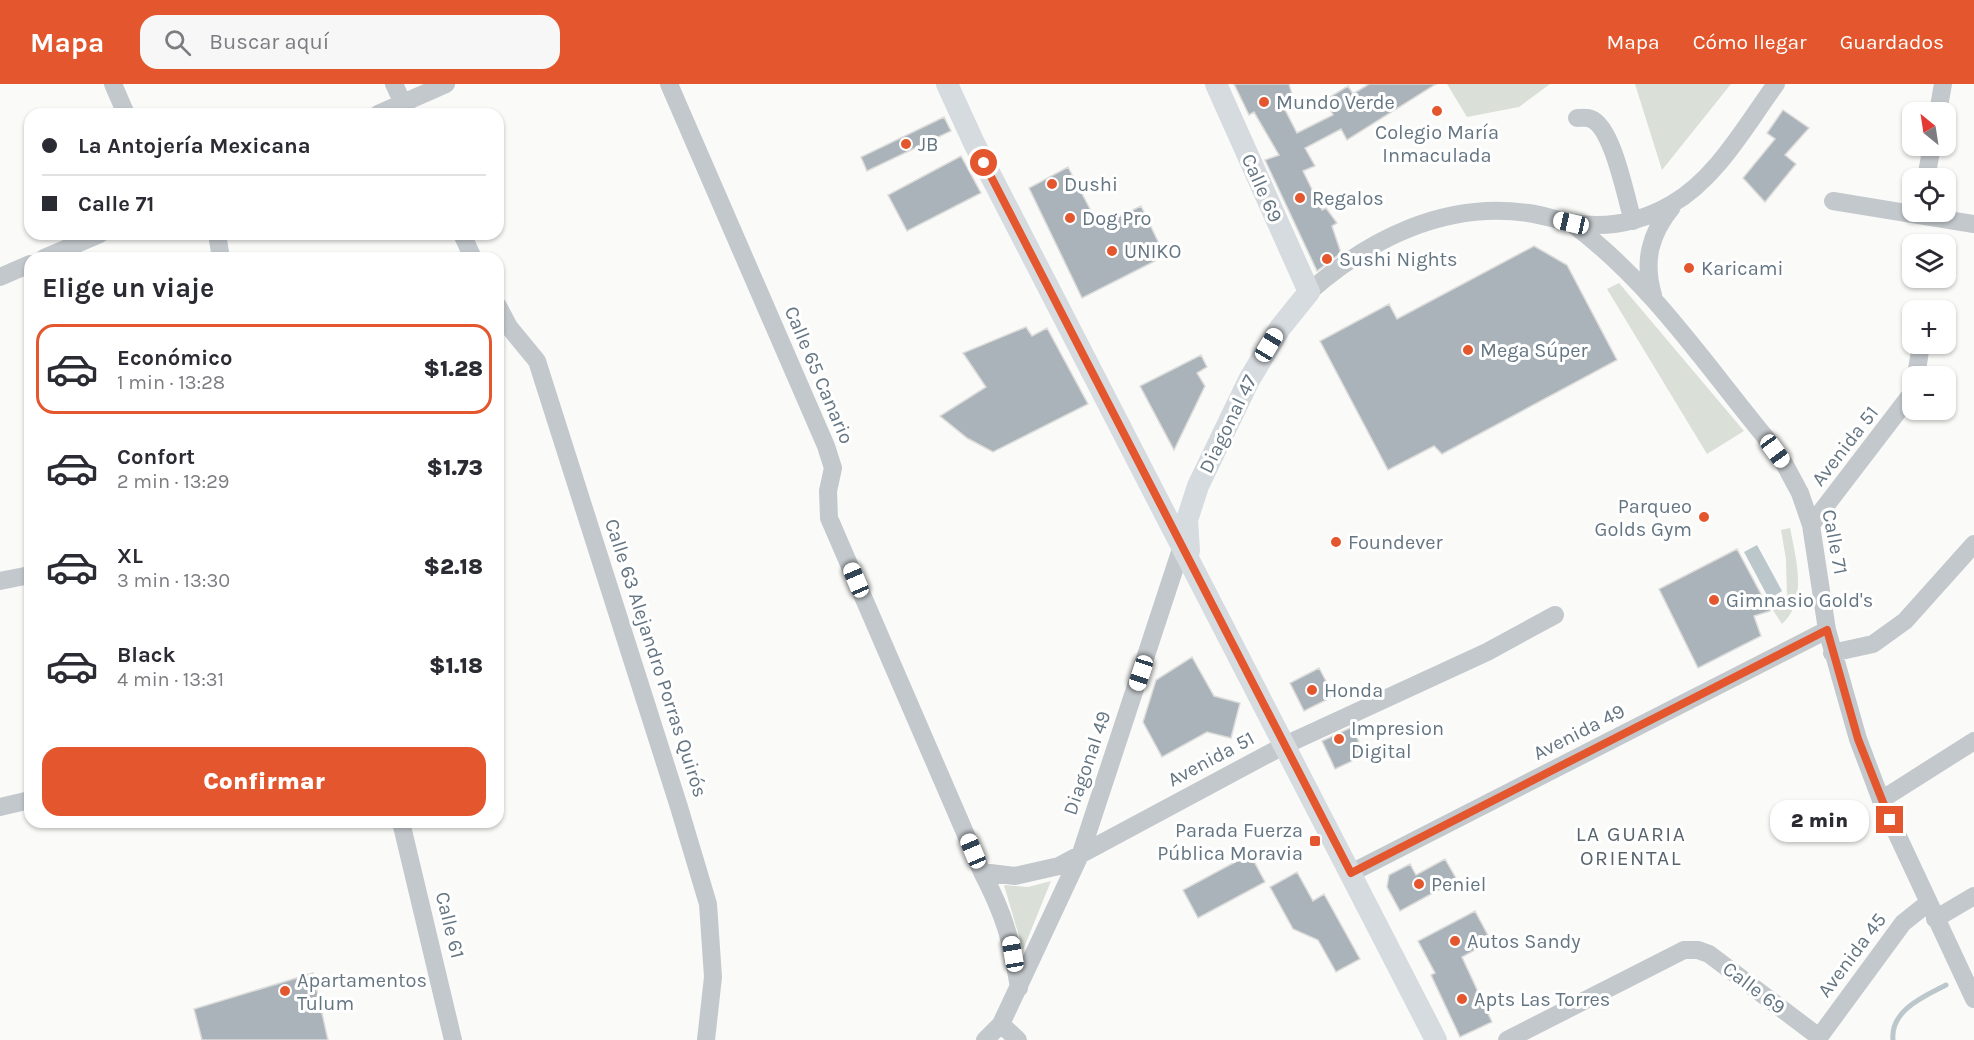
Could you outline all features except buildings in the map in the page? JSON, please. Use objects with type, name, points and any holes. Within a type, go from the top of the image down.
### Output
[{"type":"main road","points":[[947,84],[974,143],[1436,1040]]},
{"type":"main road","name":"Calle 69","points":[[1216,84],[1309,292]]},
{"type":"main road","name":"Diagonal 47","points":[[1194,570],[1187,536],[1187,520],[1198,486],[1249,380],[1280,328],[1309,292]]},
{"type":"main road","points":[[1152,487],[1167,500],[1178,503],[1191,497],[1198,486]]},
{"type":"street","points":[[113,84],[123,108]]},
{"type":"street","points":[[394,84],[406,108]]},
{"type":"street","points":[[408,108],[446,84]]},
{"type":"street","name":"Calle 65 Canario","points":[[669,84],[826,446],[833,468],[828,491],[829,518],[1006,924],[1019,988]]},
{"type":"street","points":[[1655,302],[1647,276],[1648,249],[1658,223],[1675,202],[1710,172],[1776,84]]},
{"type":"street","points":[[1940,102],[1943,84]]},
{"type":"street","points":[[1577,118],[1590,118],[1601,126],[1608,139],[1633,221]]},
{"type":"street","points":[[1833,201],[1902,211]]},
{"type":"street","points":[[1309,292],[1336,268],[1365,248],[1397,232],[1440,218],[1484,211],[1528,213],[1571,223],[1613,225],[1633,221],[1675,202]]},
{"type":"street","points":[[1956,221],[1974,224]]},
{"type":"street","name":"Calle 71","points":[[1571,223],[1616,259],[1655,302],[1785,465],[1800,493],[1811,525],[1832,653],[1858,739],[1881,800],[1974,999]]},
{"type":"street","points":[[58,252],[86,240]]},
{"type":"street","points":[[0,277],[24,267]]},
{"type":"street","name":"Calle 63 Alejandro Porras Quirós","points":[[504,330],[537,361],[680,807],[708,904],[713,978],[706,1040]]},
{"type":"street","name":"Avenida 51","points":[[1811,525],[1902,406]]},
{"type":"street","points":[[1832,653],[1873,644],[1905,621],[1974,544]]},
{"type":"street","name":"Diagonal 49","points":[[1019,988],[1081,853],[1182,546]]},
{"type":"street","points":[[0,581],[24,576]]},
{"type":"street","name":"Avenida 51","points":[[982,872],[1015,876],[1038,873],[1059,866],[1283,746],[1487,652],[1555,615]]},
{"type":"street","name":"Avenida 49","points":[[1351,873],[1827,630]]},
{"type":"street","points":[[1881,800],[1974,741]]},
{"type":"street","points":[[0,807],[24,801]]},
{"type":"street","name":"Calle 61","points":[[402,828],[453,1040]]},
{"type":"street","name":"Avenida 45","points":[[1818,1038],[1903,923],[1974,896]]},
{"type":"street","name":"Calle 69","points":[[1507,1040],[1684,950],[1698,950],[1709,954],[1818,1038]]},
{"type":"street","points":[[985,1040],[1001,1024],[1019,988]]},
{"type":"street","points":[[1001,1024],[1018,1040]]},
{"type":"shaded area","points":[[1447,84],[1550,84],[1519,107],[1467,117]]},
{"type":"shaded area","points":[[1635,84],[1731,84],[1662,170]]},
{"type":"shaded area","points":[[1619,283],[1744,431],[1707,454],[1607,289]]},
{"type":"shaded area","points":[[1790,528],[1797,566],[1798,591],[1790,614],[1782,624],[1771,607],[1787,597],[1786,559],[1781,530]]},
{"type":"shaded area","points":[[1757,545],[1782,591],[1769,599],[1744,552]]},
{"type":"shaded area","points":[[1051,881],[1023,950],[1004,885],[1028,887]]},
{"type":"waterway","points":[[1893,1040],[1897,1020],[1903,1012],[1919,999],[1946,985]]},
{"type":"place","name":"Mundo Verde","points":[[1264,102]]},
{"type":"place","name":"Colegio María Inmaculada","points":[[1437,111]]},
{"type":"place","name":"JB","points":[[906,144]]},
{"type":"place","name":"Dushi","points":[[1052,184]]},
{"type":"place","name":"Regalos","points":[[1300,198]]},
{"type":"place","name":"Dog Pro","points":[[1070,218]]},
{"type":"place","name":"UNIKO","points":[[1112,251]]},
{"type":"place","name":"Sushi Nights","points":[[1327,259]]},
{"type":"place","name":"Karicami","points":[[1689,268]]},
{"type":"place","name":"Mega Súper","points":[[1468,350]]},
{"type":"place","name":"Parqueo Golds Gym","points":[[1704,517]]},
{"type":"place","name":"Foundever","points":[[1336,542]]},
{"type":"place","name":"Gimnasio Gold's","points":[[1714,600]]},
{"type":"place","name":"Honda","points":[[1312,690]]},
{"type":"place","name":"Impresion Digital","points":[[1339,739]]},
{"type":"place","name":"Parada Fuerza Pública Moravia","points":[[1315,841]]},
{"type":"place","name":"Peniel","points":[[1419,884]]},
{"type":"place","name":"Autos Sandy","points":[[1455,941]]},
{"type":"place","name":"Apartamentos Tulum","points":[[285,991]]},
{"type":"place","name":"Apts Las Torres","points":[[1462,999]]},
{"type":"district","name":"LA GUARIA ORIENTAL","points":[[1631,846]]},
{"type":"route","points":[[984,163],[1283,746],[1351,873],[1827,630],[1858,739],[1890,820]]}]
